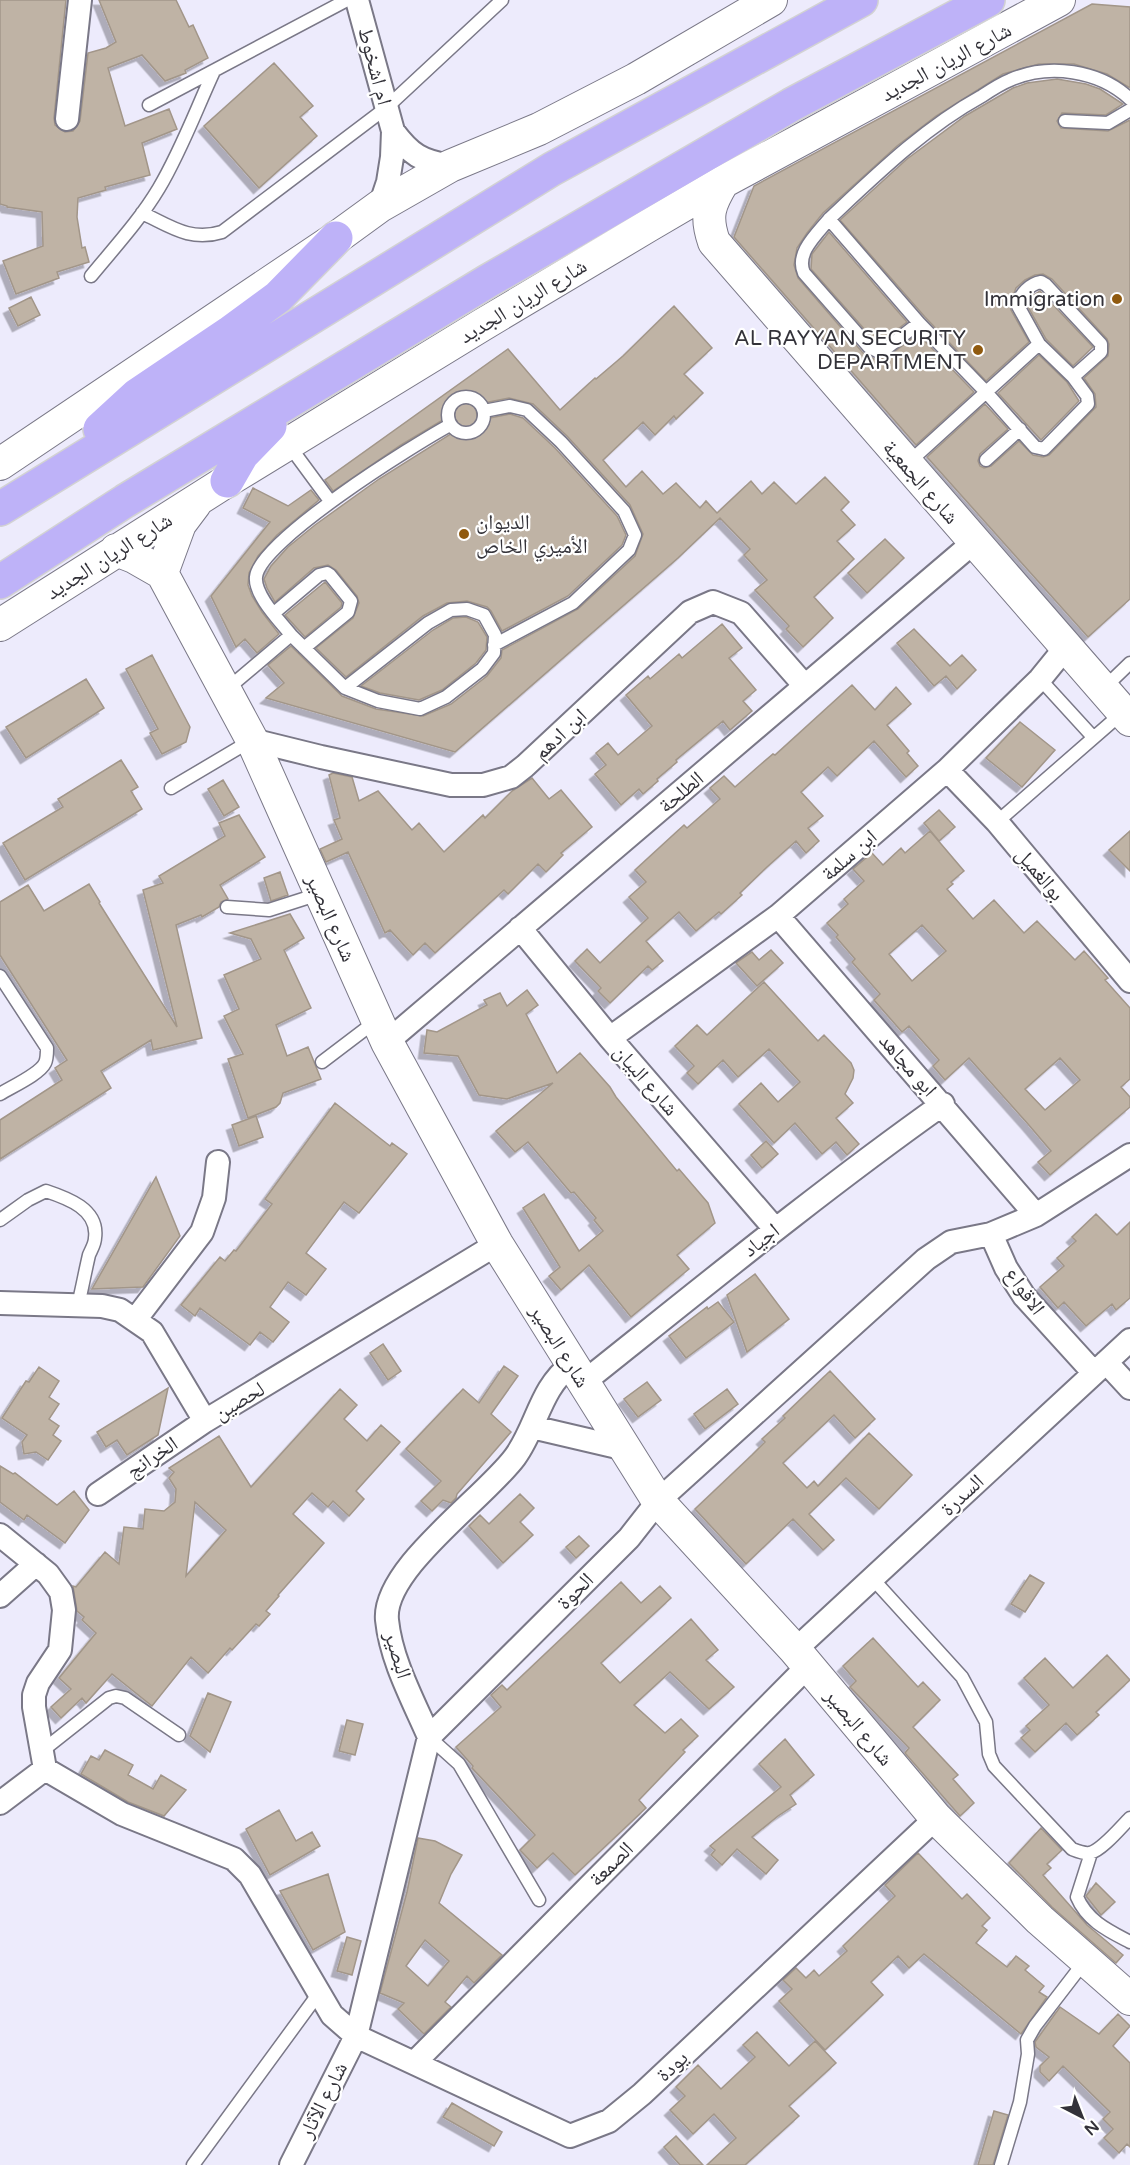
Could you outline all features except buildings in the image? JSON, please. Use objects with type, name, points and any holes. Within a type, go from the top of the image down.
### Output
[{"type":"highway","points":[[0,509],[55,473],[552,169],[861,0]]},
{"type":"highway","name":"شارع الريان الجديد","points":[[0,582],[125,501],[658,181],[791,105],[988,0]]},
{"type":"highway","points":[[55,473],[137,395],[278,297],[336,238]]},
{"type":"highway","points":[[227,481],[242,455],[276,420],[406,331]]},
{"type":"street","points":[[68,119],[80,0]]},
{"type":"street","name":"ام اشخوط","points":[[357,0],[393,131],[407,150],[427,162],[450,166]]},
{"type":"street","points":[[0,464],[380,206],[450,166],[538,129],[636,79],[771,0]]},
{"type":"street","name":"شارع الريان الجديد","points":[[0,625],[227,481],[648,226],[723,182],[1059,0]]},
{"type":"street","name":"ام اشخوط","points":[[380,206],[391,165],[393,131]]},
{"type":"street","points":[[714,242],[708,225],[711,202],[723,182]]},
{"type":"street","name":"شارع الجمعية","points":[[648,226],[673,227],[714,242],[1126,716]]},
{"type":"street","points":[[116,550],[162,573],[180,524],[198,501]]},
{"type":"street","name":"الطلحة","points":[[382,1031],[520,928],[974,542]]},
{"type":"street","name":"شارع البصير","points":[[162,573],[252,740],[382,1031],[497,1244],[658,1501],[801,1658],[936,1818],[1040,1920],[1130,1999]]},
{"type":"street","name":"ابن ادهم","points":[[252,740],[321,758],[451,785],[483,785],[511,777],[690,612],[713,602],[741,613],[805,686]]},
{"type":"street","name":"ابن سلمة","points":[[610,1038],[778,916],[947,770],[1040,679],[1066,648]]},
{"type":"street","name":"بوالغميل","points":[[947,770],[997,822],[1130,981]]},
{"type":"street","name":"ابو مجاهد","points":[[778,916],[943,1104],[1036,1215]]},
{"type":"street","name":"شارع البيان","points":[[520,928],[610,1038],[775,1229]]},
{"type":"street","name":"اجياد","points":[[578,1374],[943,1104]]},
{"type":"street","points":[[991,1234],[1036,1215],[1130,1155]]},
{"type":"street","points":[[135,1320],[202,1232],[214,1198],[218,1162]]},
{"type":"street","name":"الحوة","points":[[429,1737],[629,1538],[658,1501],[926,1259],[951,1242],[991,1234]]},
{"type":"street","name":"الاقواع","points":[[991,1234],[1006,1268],[1024,1296],[1100,1367],[1130,1388]]},
{"type":"street","name":"لحصين","points":[[0,1303],[102,1306],[120,1310],[152,1332],[205,1421],[497,1244]]},
{"type":"street","name":"السدرة","points":[[801,1658],[872,1578],[1130,1340]]},
{"type":"street","name":"البصير","points":[[429,1737],[397,1662],[387,1618],[398,1581],[424,1549],[490,1487],[516,1456],[532,1427],[547,1390],[559,1374],[578,1374]]},
{"type":"street","name":"الخرانج","points":[[98,1494],[205,1421]]},
{"type":"street","points":[[532,1427],[626,1449]]},
{"type":"street","points":[[0,1535],[48,1574],[61,1592],[64,1610],[60,1650],[38,1683],[34,1695],[43,1760],[0,1803]]},
{"type":"street","points":[[0,1596],[36,1564]]},
{"type":"street","name":"الصمعة","points":[[414,2063],[801,1658]]},
{"type":"street","points":[[356,2036],[429,1737]]},
{"type":"street","name":"يودة","points":[[43,1760],[122,1814],[234,1859],[250,1875],[332,2015],[356,2036],[570,2136],[609,2121],[642,2094],[936,1818]]},
{"type":"street","name":"شارع الآثار","points":[[291,2165],[356,2036]]},
{"type":"lane","points":[[149,105],[347,0]]},
{"type":"lane","points":[[142,213],[193,236],[222,232],[386,108],[502,0]]},
{"type":"lane","points":[[91,276],[142,213],[172,164],[214,71]]},
{"type":"lane","points":[[919,323],[884,350],[877,351],[869,346],[804,273],[801,261],[803,253],[829,219],[892,160],[958,109],[1010,80],[1032,73],[1077,72],[1103,81],[1130,99]]},
{"type":"lane","points":[[1065,121],[1108,123],[1130,110]]},
{"type":"lane","points":[[829,219],[919,323],[1035,447],[1044,449],[1088,405],[1087,396],[1073,377],[1039,344],[1018,306],[1022,294],[1036,283],[1041,282],[1046,285],[1101,344],[1101,352],[1073,377]]},
{"type":"lane","points":[[906,465],[1039,344]]},
{"type":"lane","points":[[462,396],[476,399],[484,411],[481,425],[476,430],[462,433],[450,425],[447,411],[455,399],[462,396]]},
{"type":"lane","points":[[484,411],[510,406],[527,410],[561,442],[624,511],[635,535],[629,550],[573,603],[494,645]]},
{"type":"lane","points":[[345,688],[428,623],[451,610],[467,609],[484,615],[495,635],[494,653],[482,669],[446,697],[420,709],[378,701],[345,688],[304,648],[291,635],[260,594],[255,579],[262,561],[330,501],[450,425]]},
{"type":"lane","points":[[986,460],[1020,429]]},
{"type":"lane","points":[[288,444],[330,501]]},
{"type":"lane","points":[[274,613],[319,575],[327,573],[330,575],[351,601],[351,606],[348,612],[304,648]]},
{"type":"lane","points":[[226,690],[291,635]]},
{"type":"lane","points":[[1103,689],[1130,663]]},
{"type":"lane","points":[[1040,679],[1093,737]]},
{"type":"lane","points":[[997,822],[1093,737],[1126,716]]},
{"type":"lane","points":[[171,788],[252,740]]},
{"type":"lane","points":[[226,907],[269,910],[320,894]]},
{"type":"lane","points":[[0,976],[46,1048],[47,1057],[45,1065],[39,1070],[0,1094]]},
{"type":"lane","points":[[322,1062],[382,1031]]},
{"type":"lane","points":[[0,1220],[28,1200],[46,1191],[80,1205],[89,1215],[94,1226],[95,1238],[78,1305]]},
{"type":"lane","points":[[872,1578],[962,1677],[986,1722],[989,1754],[994,1766],[1072,1849],[1081,1853],[1091,1853],[1130,1818]]},
{"type":"lane","points":[[43,1760],[108,1698],[116,1696],[125,1698],[179,1735]]},
{"type":"lane","name":"البصير","points":[[429,1737],[459,1764],[539,1900]]},
{"type":"lane","points":[[1091,1853],[1077,1897],[1080,1904],[1104,1929],[1130,1942]]},
{"type":"lane","points":[[1001,2165],[1020,2102],[1028,2054],[1027,2040],[1035,2026],[1086,1960]]},
{"type":"lane","points":[[193,2165],[319,1993]]},
{"type":"place","name":"Immigration","points":[[1117,299]]},
{"type":"place","name":"AL RAYYAN SECURITY DEPARTMENT","points":[[978,350]]},
{"type":"place","name":"الديوان الأميري الخاص","points":[[464,534]]}]
